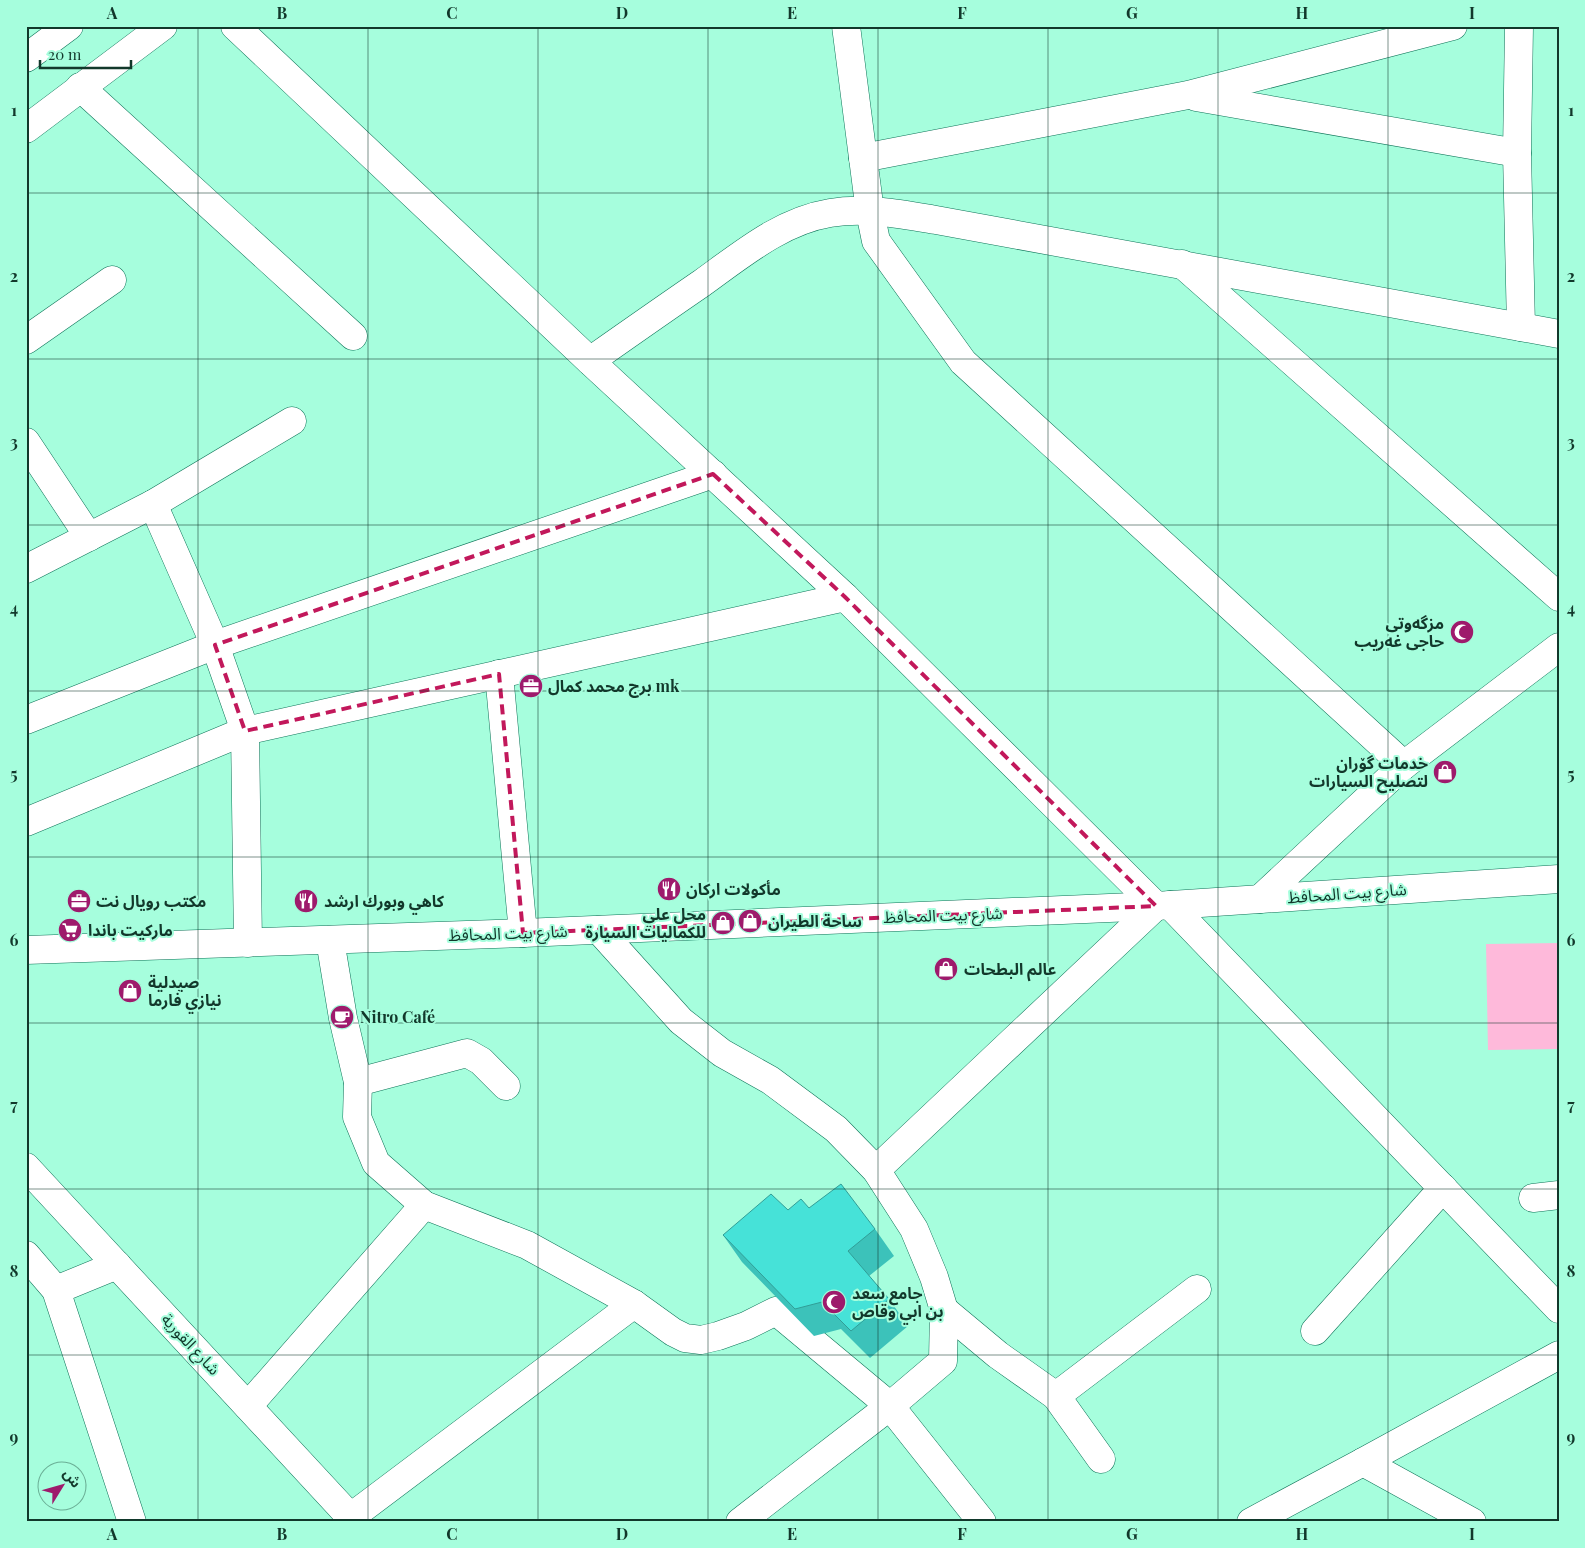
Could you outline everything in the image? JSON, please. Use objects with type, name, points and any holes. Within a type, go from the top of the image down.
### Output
[{"type":"main road","points":[[26,58],[69,26]]},
{"type":"main road","points":[[26,129],[163,26]]},
{"type":"main road","points":[[235,26],[590,361],[846,597],[1163,906],[1559,1309]]},
{"type":"main road","points":[[846,26],[870,212],[876,241],[963,362],[1404,765]]},
{"type":"main road","points":[[863,158],[1188,95],[1453,26]]},
{"type":"main road","points":[[1519,26],[1517,153],[1521,326]]},
{"type":"main road","points":[[80,87],[353,336]]},
{"type":"main road","points":[[1188,95],[1517,153]]},
{"type":"main road","points":[[590,361],[756,245],[786,227],[808,218],[831,213],[870,212],[936,220],[1559,334]]},
{"type":"main road","points":[[1182,264],[1559,597]]},
{"type":"main road","points":[[26,340],[112,280]]},
{"type":"main road","points":[[26,568],[153,504],[292,421]]},
{"type":"main road","points":[[26,442],[89,537]]},
{"type":"main road","points":[[26,720],[215,645],[713,474]]},
{"type":"main road","points":[[153,504],[215,645],[245,731],[248,943]]},
{"type":"main road","points":[[26,822],[245,731],[846,597]]},
{"type":"main road","points":[[1260,899],[1404,765],[1559,647]]},
{"type":"main road","points":[[499,674],[523,933]]},
{"type":"main road","name":"شارع بيت المحافظ","points":[[26,950],[523,933],[1163,906],[1559,879]]},
{"type":"main road","points":[[876,1170],[1163,906]]},
{"type":"main road","points":[[598,930],[681,1021],[722,1053],[770,1080],[836,1128],[876,1170],[914,1229],[934,1277],[944,1310],[943,1361],[890,1406],[740,1522]]},
{"type":"main road","points":[[330,940],[343,1018],[358,1082],[358,1118],[376,1163],[424,1205],[527,1246],[634,1304],[673,1332],[692,1340],[718,1336],[746,1326],[776,1311],[890,1406],[982,1522]]},
{"type":"main road","points":[[358,1082],[468,1053],[481,1060],[506,1086]]},
{"type":"main road","name":"شارع القورية","points":[[26,1167],[353,1520]]},
{"type":"main road","points":[[1315,1331],[1442,1188]]},
{"type":"main road","points":[[248,1406],[424,1205]]},
{"type":"main road","points":[[26,1254],[56,1290],[132,1522]]},
{"type":"main road","points":[[56,1290],[117,1265]]},
{"type":"main road","points":[[1056,1396],[1197,1289]]},
{"type":"main road","points":[[353,1520],[634,1304]]},
{"type":"main road","points":[[944,1310],[998,1355],[1056,1396],[1101,1459]]},
{"type":"main road","points":[[1251,1522],[1559,1355]]},
{"type":"main road","points":[[1363,1462],[1472,1522]]},
{"type":"highlighted area","points":[[713,474],[845,597],[1156,906],[523,933],[499,674],[245,731],[215,645]]},
{"type":"shaded area","points":[[1559,943],[1559,1049],[1488,1050],[1486,944]]},
{"type":"building","name":"جامع سعد بن ابي وقاص","points":[[841,1184],[875,1229],[848,1251],[889,1299],[851,1331],[822,1302],[795,1309],[723,1235],[771,1194],[788,1210],[801,1199],[809,1208]]},
{"type":"place","name":"مزگەوتی حاجی غەریب","points":[[1462,632]]},
{"type":"place","name":"برج محمد كمال mk","points":[[531,686]]},
{"type":"place","name":"خدمات گۆران لتصليح السيارات","points":[[1445,772]]},
{"type":"place","name":"مأكولات اركان","points":[[669,889]]},
{"type":"place","name":"مكتب رويال نت","points":[[79,901]]},
{"type":"place","name":"كاهي وبورك ارشد","points":[[306,901]]},
{"type":"place","name":"ساحة الطيران","points":[[750,921]]},
{"type":"place","name":"محل علي للكماليات السيارة","points":[[723,923]]},
{"type":"place","name":"ماركيت باندا","points":[[70,930]]},
{"type":"place","name":"عالم البطحات","points":[[946,969]]},
{"type":"place","name":"صيدلية نيازي فارما","points":[[130,991]]},
{"type":"place","name":"Nitro Café","points":[[342,1017]]},
{"type":"place","name":"جامع سعد بن ابي وقاص","points":[[834,1302]]}]
